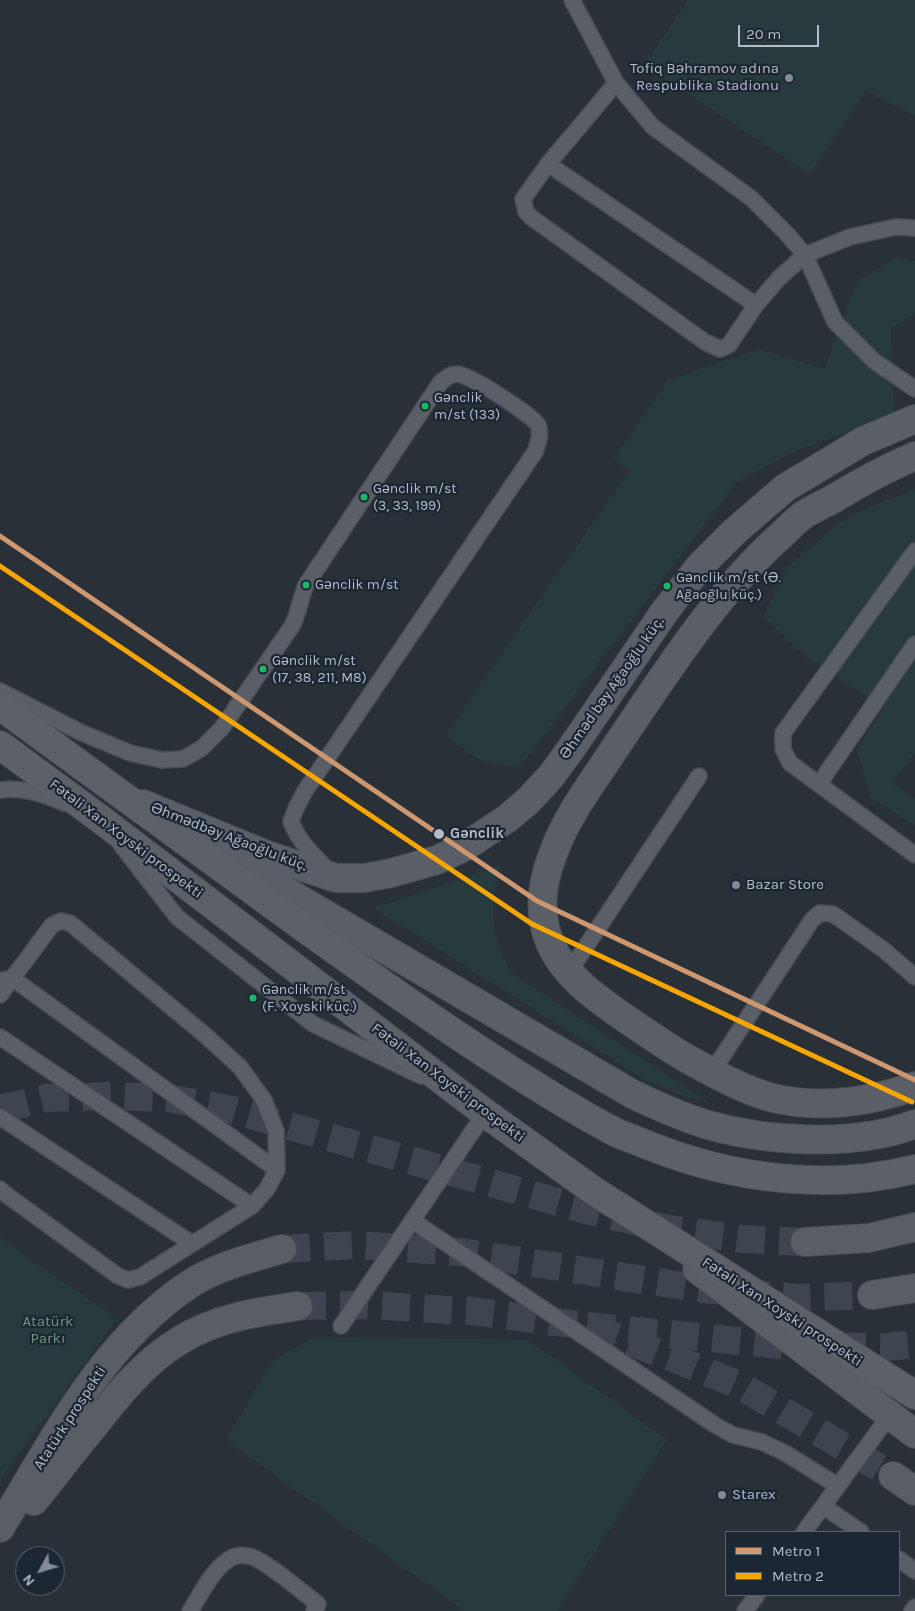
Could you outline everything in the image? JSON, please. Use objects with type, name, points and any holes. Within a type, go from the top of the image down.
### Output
[{"type":"main road","points":[[0,706],[406,1001],[543,1091],[617,1133],[662,1151],[705,1165],[755,1176],[809,1180],[875,1176],[915,1169]]},
{"type":"main road","name":"Fətəli Xan Xoyski prospekti","points":[[0,745],[99,818],[485,1113],[594,1192],[885,1378],[915,1395]]},
{"type":"main road","points":[[594,1192],[915,1434]]},
{"type":"main road","points":[[805,1242],[869,1238],[915,1227]]},
{"type":"main road","name":"Atatürk prospekti","points":[[0,1528],[84,1391],[135,1328],[154,1311],[191,1284],[232,1264],[282,1249]]},
{"type":"main road","points":[[872,1295],[915,1288]]},
{"type":"main road","name":"Atatürk prospekti","points":[[0,1543],[113,1402],[155,1358],[179,1341],[226,1320],[249,1313],[298,1306]]},
{"type":"main road","points":[[893,1476],[915,1492]]},
{"type":"street","name":"Əhməd bəy Ağaoğlu küç.","points":[[336,878],[365,878],[438,860],[466,846],[508,818],[529,800],[552,775],[665,611],[700,566],[734,532],[785,488],[863,441],[915,419]]},
{"type":"street","points":[[912,461],[881,471],[802,516],[760,555],[732,585],[700,626],[634,719],[563,830],[553,852],[542,892],[545,928],[552,946],[569,972],[589,993],[617,1013],[675,1052],[712,1072],[774,1098],[812,1103],[865,1099],[893,1094],[915,1086]]},
{"type":"street","name":"Əhmədbəy Ağaoğlu küç.","points":[[122,795],[267,855],[336,878]]},
{"type":"street","points":[[122,795],[634,1095],[666,1110],[706,1124],[738,1132],[775,1137],[845,1138],[876,1134],[915,1124]]},
{"type":"lane","points":[[572,0],[616,83],[653,127],[751,198],[787,234],[805,255],[835,322],[874,361],[915,390]]},
{"type":"lane","points":[[616,83],[548,164],[523,199],[526,212],[540,224],[706,342],[720,349],[728,346],[756,305],[779,278],[805,255],[850,238],[896,227],[915,228]]},
{"type":"lane","points":[[548,164],[756,305]]},
{"type":"lane","points":[[0,691],[80,732],[130,753],[162,760],[183,759],[202,748],[222,728],[292,626],[299,613],[301,596],[306,585],[440,383],[448,376],[457,374],[478,382],[538,425],[540,437],[535,452],[295,810],[291,822],[303,846],[336,878]]},
{"type":"lane","points":[[915,551],[783,733],[783,748],[790,763],[915,855]]},
{"type":"lane","points":[[819,784],[915,644]]},
{"type":"lane","points":[[569,972],[699,776]]},
{"type":"lane","points":[[0,790],[28,791],[49,796],[99,818]]},
{"type":"lane","points":[[712,1072],[812,920],[820,913],[833,914],[884,950],[915,977]]},
{"type":"lane","points":[[0,994],[6,979],[52,925],[61,921],[70,923],[205,1035],[240,1067],[264,1100],[276,1131],[277,1170],[267,1189],[252,1206],[140,1277],[128,1280],[118,1276],[0,1189]]},
{"type":"lane","points":[[6,979],[277,1170]]},
{"type":"lane","points":[[0,1037],[252,1206]]},
{"type":"lane","points":[[341,1326],[485,1113]]},
{"type":"lane","points":[[0,1117],[191,1243]]},
{"type":"lane","points":[[413,1221],[716,1425],[733,1435],[762,1442],[785,1453],[838,1486]]},
{"type":"lane","points":[[805,1531],[890,1415]]},
{"type":"lane","points":[[823,1506],[860,1531]]},
{"type":"lane","points":[[190,1611],[214,1574],[233,1558],[241,1555],[250,1556],[261,1561],[320,1609]]},
{"type":"lane","points":[[900,1560],[915,1571]]},
{"type":"lane","points":[[745,1611],[756,1596]]},
{"type":"lane","points":[[912,1611],[915,1607]]},
{"type":"green space","name":"Tofiq Bəhramov adına Respublika Stadionu","points":[[688,0],[915,0],[915,116],[866,91],[810,174],[644,65]]},
{"type":"green space","points":[[896,257],[915,261],[915,313],[891,329],[894,415],[795,451],[737,482],[520,767],[482,762],[446,736],[630,470],[614,459],[668,380],[759,349],[824,369],[856,283]]},
{"type":"green space","points":[[915,489],[915,753],[892,783],[915,798],[915,825],[870,798],[857,749],[884,708],[809,659],[763,617],[786,568],[849,515]]},
{"type":"green space","points":[[500,865],[493,907],[495,932],[511,972],[711,1104],[676,1093],[645,1080],[374,908]]},
{"type":"green space","name":"Atatürk Parkı","points":[[0,1238],[117,1319],[0,1480]]},
{"type":"green space","points":[[314,1337],[528,1340],[667,1440],[557,1611],[464,1611],[226,1440],[271,1362]]},
{"type":"tunnel","points":[[0,1109],[47,1098],[114,1096],[167,1098],[233,1110],[586,1210],[664,1228],[741,1239],[805,1242]]},
{"type":"tunnel","points":[[282,1249],[355,1245],[461,1252],[703,1289],[796,1298],[872,1295]]},
{"type":"tunnel","points":[[298,1306],[362,1305],[471,1311],[587,1326],[741,1386],[893,1476]]},
{"type":"tunnel","points":[[587,1326],[790,1346],[886,1347],[915,1344]]},
{"type":"metro line","name":"1","points":[[0,536],[537,901],[915,1080]]},
{"type":"metro line","name":"2","points":[[0,566],[532,924],[912,1102]]},
{"type":"place","name":"Tofiq Bəhramov adına Respublika Stadionu","points":[[789,78]]},
{"type":"place","name":"Gənclik m/st (133)","points":[[425,406]]},
{"type":"place","name":"Gənclik m/st (3, 33, 199)","points":[[364,497]]},
{"type":"place","name":"Gənclik m/st","points":[[306,585]]},
{"type":"place","name":"Gənclik m/st (Ə. Ağaoğlu küç.)","points":[[667,586]]},
{"type":"place","name":"Gənclik m/st (17, 38, 211, M8)","points":[[263,669]]},
{"type":"place","name":"Gənclik","points":[[439,834]]},
{"type":"place","name":"Bazar Store","points":[[736,885]]},
{"type":"place","name":"Gənclik m/st (F. Xoyski küç.)","points":[[253,998]]},
{"type":"place","name":"Starex","points":[[722,1495]]}]
